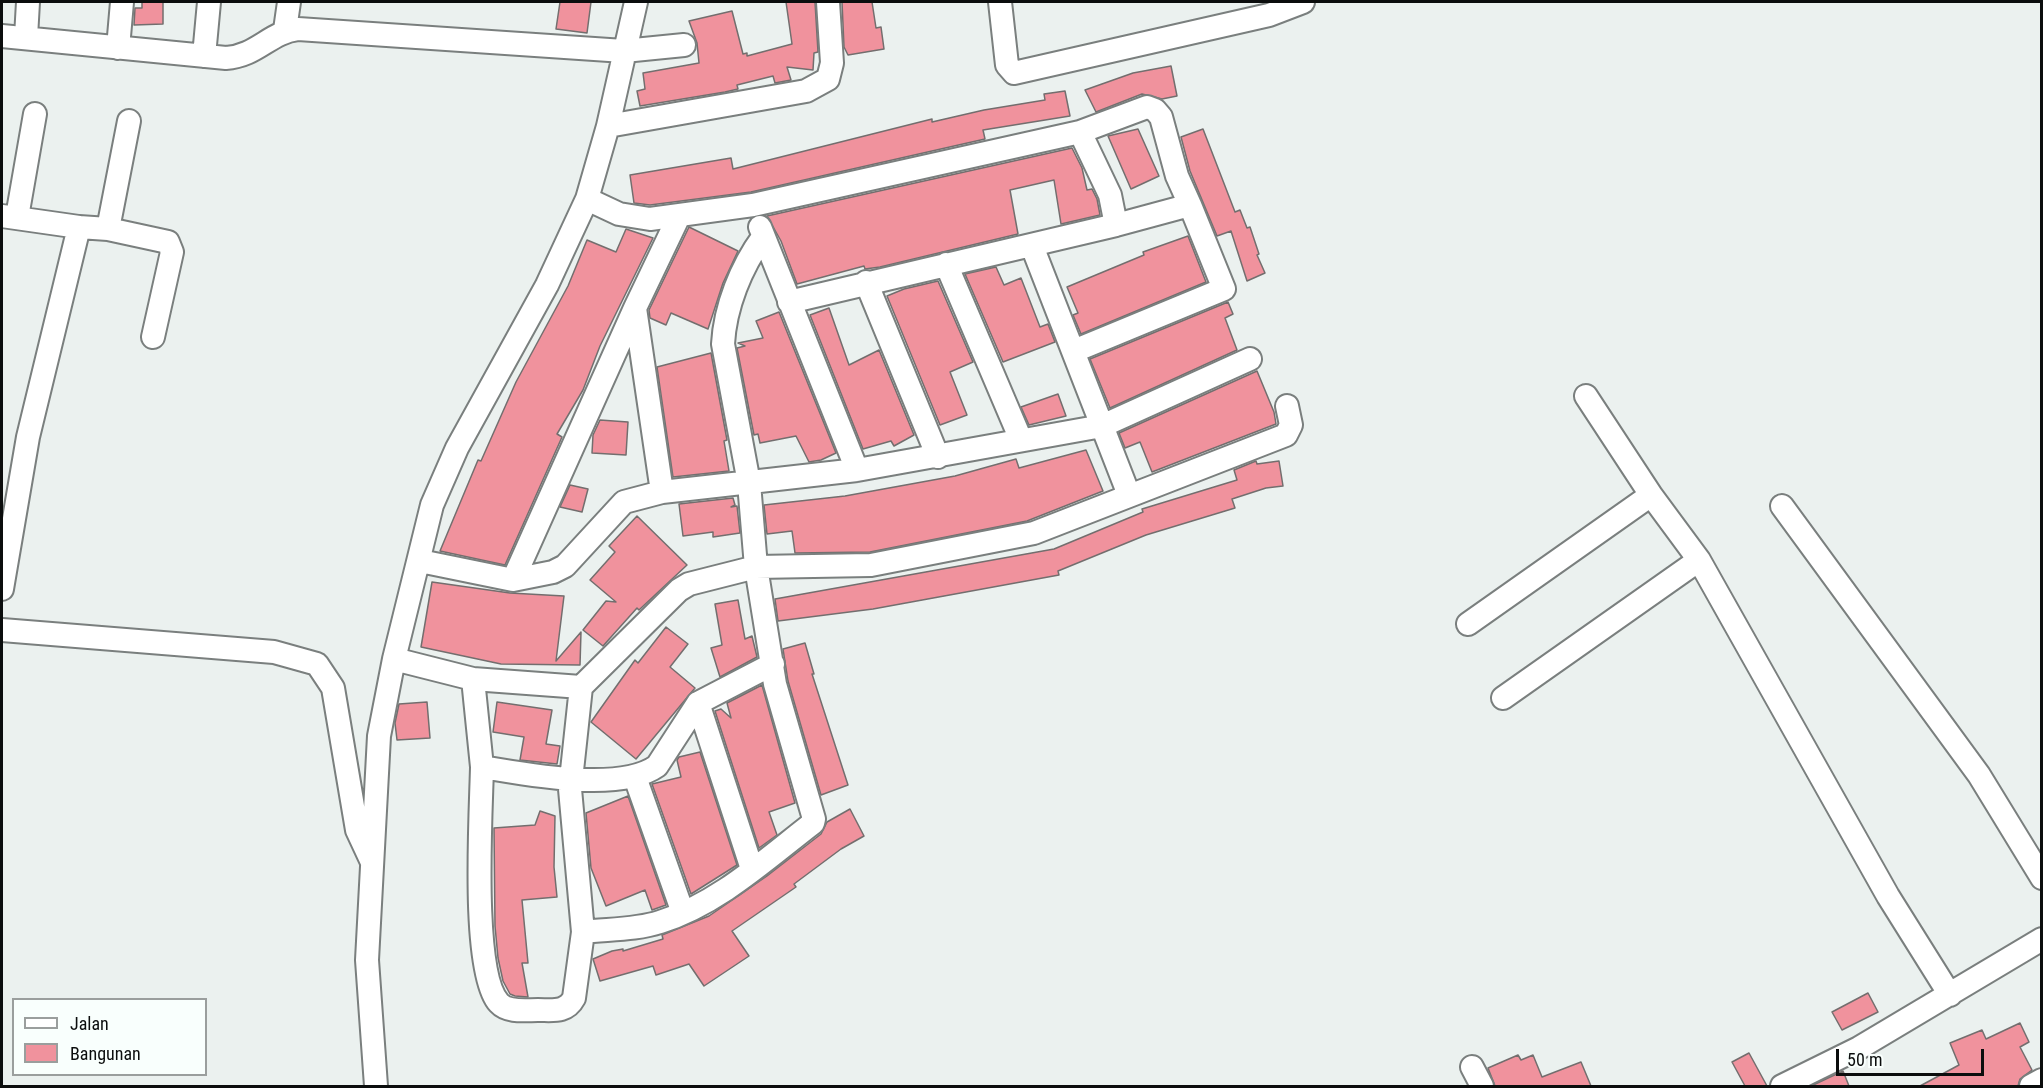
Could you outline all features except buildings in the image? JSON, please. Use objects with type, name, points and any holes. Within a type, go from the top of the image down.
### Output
[{"type":"street","points":[[26,37],[28,2]]},
{"type":"street","points":[[118,48],[122,2]]},
{"type":"street","points":[[204,56],[209,2]]},
{"type":"street","points":[[285,30],[289,2]]},
{"type":"street","points":[[376,1086],[367,960],[379,736],[394,659],[432,505],[457,448],[547,285],[586,199],[608,126],[636,2]]},
{"type":"street","points":[[608,126],[806,91],[828,79],[832,63],[828,2]]},
{"type":"street","points":[[1000,2],[1007,64],[1014,73],[1269,15],[1303,2]]},
{"type":"street","points":[[2,36],[204,56],[242,57],[285,30],[298,29],[624,51],[684,45]]},
{"type":"street","points":[[586,199],[619,214],[650,219],[753,205],[1080,132],[1147,107],[1155,110],[1161,117],[1177,176],[1224,289],[1074,351]]},
{"type":"street","points":[[35,114],[9,217],[108,229],[168,242],[172,252],[153,337]]},
{"type":"street","points":[[108,229],[129,121]]},
{"type":"street","points":[[1080,132],[1110,195],[1116,225]]},
{"type":"street","points":[[753,205],[763,237],[857,470]]},
{"type":"street","points":[[789,302],[866,282],[1032,246],[1190,205]]},
{"type":"street","points":[[513,580],[635,308],[679,216]]},
{"type":"street","points":[[2,589],[28,437],[79,227]]},
{"type":"street","points":[[582,932],[657,923],[683,913],[718,894],[752,870],[814,819],[775,684],[756,567],[749,483],[723,344],[724,324],[747,259],[763,237]]},
{"type":"street","points":[[1032,246],[1129,495]]},
{"type":"street","points":[[946,264],[1021,440]]},
{"type":"street","points":[[866,282],[938,457]]},
{"type":"street","points":[[635,308],[662,492]]},
{"type":"street","points":[[420,561],[513,580],[553,572],[565,566],[624,502],[662,492],[857,470],[1102,426],[1250,359]]},
{"type":"street","points":[[1586,396],[1651,495],[1699,560],[1883,886],[1950,995]]},
{"type":"street","points":[[473,679],[482,767],[480,933],[492,991],[500,1004],[513,1010],[562,1010],[570,1006],[574,999],[582,932],[570,789],[581,687],[683,587],[756,567],[871,566],[1034,533],[1286,435],[1291,425],[1287,406]]},
{"type":"street","points":[[1468,624],[1651,495]]},
{"type":"street","points":[[1782,506],[1979,775],[2042,878]]},
{"type":"street","points":[[1503,698],[1699,560]]},
{"type":"street","points":[[2,630],[274,652],[317,664],[333,688],[357,830],[372,864]]},
{"type":"street","points":[[394,659],[473,679],[581,687]]},
{"type":"street","points":[[482,767],[571,780],[635,777],[657,766],[698,703],[773,664]]},
{"type":"street","points":[[698,703],[752,870]]},
{"type":"street","points":[[635,777],[683,913]]},
{"type":"street","points":[[1782,1086],[1859,1048],[2042,939]]},
{"type":"street","points":[[2031,1086],[2042,1080]]}]
